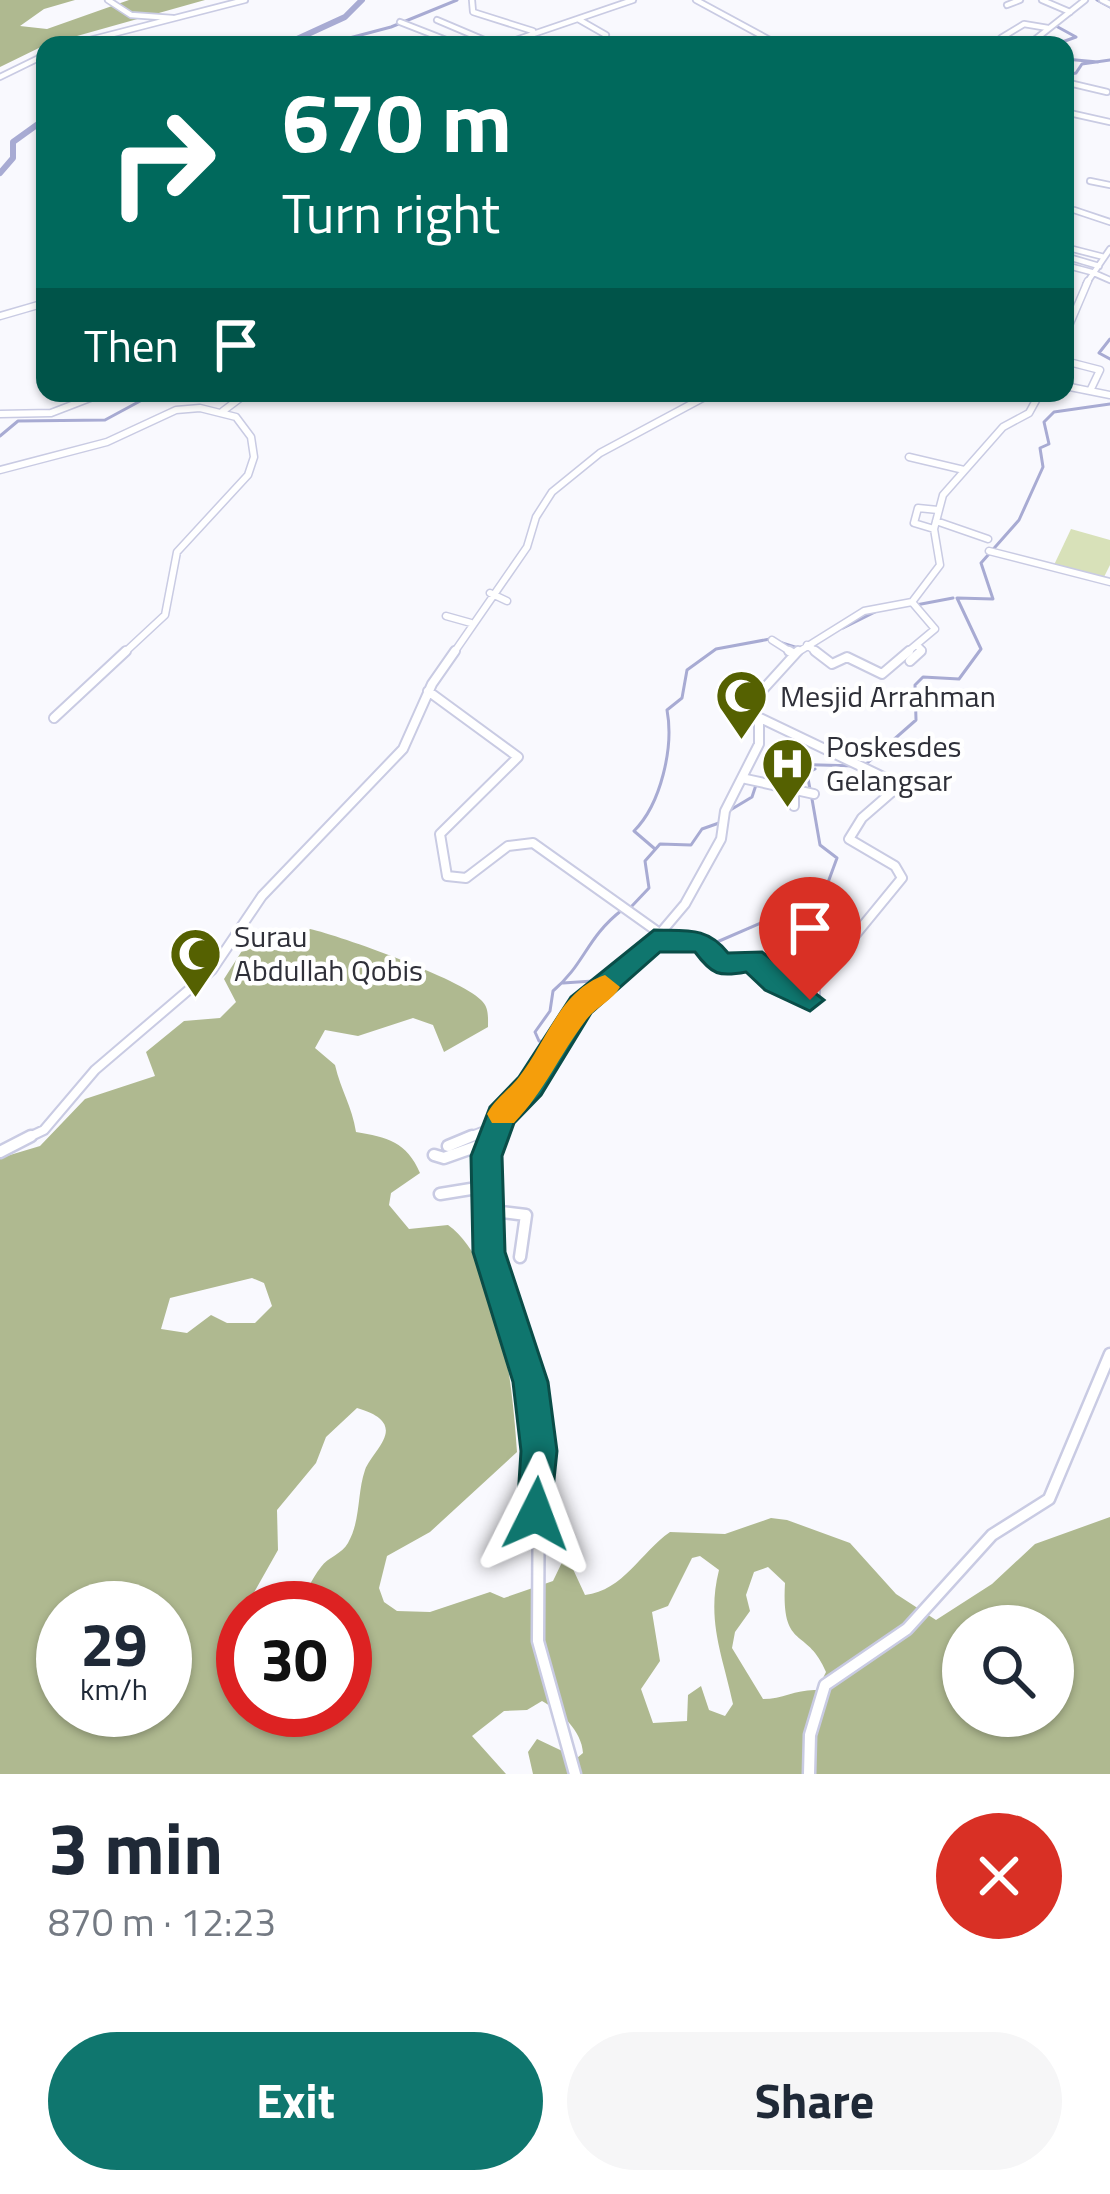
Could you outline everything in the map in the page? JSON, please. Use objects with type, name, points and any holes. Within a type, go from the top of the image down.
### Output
[{"type":"street","points":[[108,0],[131,15],[181,19]]},
{"type":"street","points":[[96,36],[245,0]]},
{"type":"street","points":[[472,0],[473,12],[534,32]]},
{"type":"street","points":[[523,36],[633,0]]},
{"type":"street","points":[[683,4],[697,0],[763,36]]},
{"type":"street","points":[[1007,5],[1020,0]]},
{"type":"street","points":[[1102,0],[1110,4]]},
{"type":"street","points":[[1039,36],[1082,1]]},
{"type":"street","points":[[1043,2],[1066,10]]},
{"type":"street","points":[[600,11],[608,16]]},
{"type":"street","points":[[576,18],[605,36]]},
{"type":"street","points":[[1004,36],[1031,19]]},
{"type":"street","points":[[437,20],[476,36]]},
{"type":"street","points":[[400,22],[436,36]]},
{"type":"street","points":[[1024,24],[1048,28]]},
{"type":"street","points":[[0,77],[36,59]]},
{"type":"street","points":[[1074,84],[1107,92]]},
{"type":"street","points":[[1074,114],[1110,122]]},
{"type":"street","points":[[1090,181],[1110,185]]},
{"type":"street","points":[[1074,210],[1110,222]]},
{"type":"street","points":[[1074,250],[1110,266]]},
{"type":"street","points":[[1103,260],[1110,280]]},
{"type":"street","points":[[1074,317],[1103,260]]},
{"type":"street","points":[[0,316],[36,306]]},
{"type":"street","points":[[1074,363],[1100,370],[1090,391]]},
{"type":"street","points":[[1074,392],[1081,389],[1110,395]]},
{"type":"street","points":[[0,414],[51,413],[80,402]]},
{"type":"street","points":[[222,412],[235,402]]},
{"type":"street","points":[[0,1151],[44,1130],[95,1070],[212,970],[262,896],[406,746],[428,691],[490,593],[526,547],[530,524],[567,475],[696,402]]},
{"type":"street","points":[[915,606],[940,565],[935,525],[946,491],[1003,427],[1029,413],[1035,402]]},
{"type":"street","points":[[0,470],[106,442],[176,410],[222,412],[238,418],[249,434],[249,477],[179,549],[165,586],[165,615],[54,718]]},
{"type":"street","points":[[908,457],[965,470]]},
{"type":"street","points":[[939,510],[917,509],[914,525],[935,525],[988,539]]},
{"type":"street","points":[[988,551],[1110,582]]},
{"type":"street","points":[[490,593],[507,601]]},
{"type":"street","points":[[428,691],[518,757],[440,834],[446,874],[464,879],[508,846],[532,843],[656,936],[706,946],[717,964],[752,960],[781,986],[814,1000],[814,985],[902,878],[896,866],[849,839],[862,818],[900,785],[757,717],[748,706],[804,649],[881,603],[915,606],[935,628],[882,674],[848,657],[832,664],[804,649],[772,640]]},
{"type":"street","points":[[446,616],[471,622]]},
{"type":"street","points":[[910,661],[922,650],[917,645]]},
{"type":"street","points":[[434,1155],[451,1157],[493,1134],[530,1086],[577,1010],[656,936],[699,882],[725,815],[755,781],[757,717]]},
{"type":"street","points":[[755,781],[814,794]]},
{"type":"street","points":[[794,789],[794,806]]},
{"type":"street","points":[[448,1146],[493,1134]]},
{"type":"street","points":[[493,1134],[483,1187],[489,1252],[530,1382],[539,1451],[538,1641],[575,1774]]},
{"type":"street","points":[[440,1194],[483,1187]]},
{"type":"street","points":[[485,1210],[526,1215],[520,1257]]},
{"type":"street","points":[[809,1774],[813,1717],[825,1685],[907,1629],[957,1580],[992,1535],[1049,1499],[1110,1354]]},
{"type":"green space","points":[[0,0],[75,0],[44,9],[20,26],[47,29],[129,0],[205,0],[77,36],[36,36],[36,49],[0,67]]},
{"type":"green space","points":[[1071,529],[1110,540],[1110,565],[1104,577],[1054,565]]},
{"type":"green space","points":[[310,929],[325,933],[450,981],[481,1000],[488,1012],[488,1027],[444,1052],[433,1025],[413,1018],[358,1036],[325,1030],[315,1048],[335,1065],[356,1132],[395,1143],[409,1154],[420,1173],[391,1193],[389,1205],[409,1229],[448,1225],[481,1268],[501,1330],[512,1396],[517,1452],[430,1532],[387,1556],[379,1588],[384,1602],[397,1611],[430,1612],[490,1592],[504,1598],[553,1581],[566,1554],[585,1595],[611,1586],[670,1532],[725,1534],[771,1518],[787,1520],[850,1543],[896,1594],[936,1620],[942,1616],[942,1737],[1074,1737],[1074,1605],[959,1605],[992,1584],[1035,1544],[1110,1517],[1110,1774],[533,1774],[528,1752],[537,1739],[577,1758],[583,1753],[569,1723],[542,1701],[527,1710],[504,1711],[472,1736],[506,1774],[0,1774],[0,1158],[40,1146],[85,1099],[155,1076],[146,1052],[184,1021],[220,1018],[236,1002],[224,979],[245,946],[289,952]],"holes":[[[252,1278],[264,1283],[272,1306],[255,1323],[227,1323],[211,1315],[187,1333],[161,1329],[170,1298]],[[357,1408],[383,1421],[386,1429],[365,1470],[352,1534],[312,1581],[372,1581],[372,1737],[216,1737],[216,1581],[260,1581],[278,1550],[277,1510],[316,1463],[326,1437]],[[700,1556],[719,1570],[715,1622],[733,1704],[725,1716],[709,1710],[701,1686],[688,1695],[687,1721],[653,1723],[641,1689],[660,1661],[652,1612],[668,1606],[692,1558]],[[768,1567],[785,1583],[791,1629],[826,1672],[817,1690],[763,1699],[732,1648],[735,1632],[750,1611],[746,1595],[754,1572]]]},
{"type":"waterway","points":[[304,36],[345,17],[362,0]]},
{"type":"waterway","points":[[357,36],[457,0]]},
{"type":"waterway","points":[[1097,0],[1110,7]]},
{"type":"waterway","points":[[1056,26],[1074,38]]},
{"type":"waterway","points":[[1074,60],[1097,62]]},
{"type":"waterway","points":[[1097,62],[1110,60]]},
{"type":"waterway","points":[[1074,73],[1082,64],[1097,62]]},
{"type":"waterway","points":[[0,173],[13,158],[13,142],[36,125]]},
{"type":"waterway","points":[[1110,339],[1099,353],[1110,359]]},
{"type":"waterway","points":[[0,436],[18,421],[105,420],[138,402]]},
{"type":"waterway","points":[[866,764],[916,720],[915,685],[923,677],[959,679],[981,649],[957,598],[993,599],[981,563],[1019,520],[1043,467],[1040,448],[1049,444],[1044,422],[1054,412],[1110,404]]},
{"type":"waterway","points":[[916,605],[953,598]]},
{"type":"waterway","points":[[843,628],[877,611]]},
{"type":"waterway","points":[[655,849],[634,831],[658,791],[669,741],[667,710],[682,698],[687,670],[716,649],[770,639]]},
{"type":"waterway","points":[[779,642],[798,648]]},
{"type":"waterway","points":[[764,779],[785,764],[856,766]]},
{"type":"waterway","points":[[810,789],[807,773],[815,769]]},
{"type":"waterway","points":[[727,812],[752,797],[756,785]]},
{"type":"waterway","points":[[710,945],[823,896],[837,858],[820,845],[812,799]]},
{"type":"waterway","points":[[631,907],[649,888],[645,861],[660,844],[691,845],[702,829],[719,823]]},
{"type":"waterway","points":[[550,1042],[539,1041],[535,1032],[550,1011],[553,991],[622,910]]},
{"type":"waterway","points":[[622,974],[651,952],[701,947]]},
{"type":"waterway","points":[[563,983],[608,980]]},
{"type":"slow traffic","points":[[503,1114],[530,1086],[577,1010],[605,987]]},
{"type":"place","name":"Mesjid Arrahman","points":[[741,742]]},
{"type":"place","name":"Poskesdes Gelangsar","points":[[787,809]]},
{"type":"place","name":"Surau Abdullah Qobis","points":[[195,999]]},
{"type":"route","points":[[536,1514],[539,1451],[530,1382],[489,1252],[484,1198],[486,1156],[501,1116],[530,1086],[581,1005],[654,941],[703,942],[714,962],[721,965],[752,960],[775,982],[810,1000]]}]
